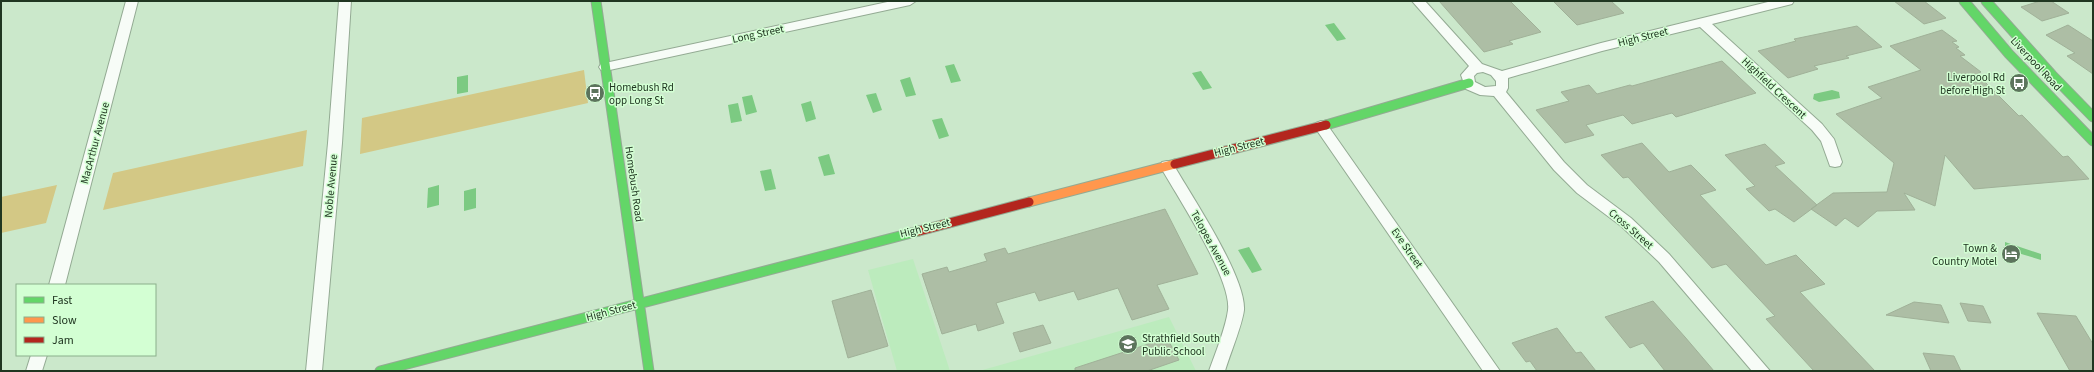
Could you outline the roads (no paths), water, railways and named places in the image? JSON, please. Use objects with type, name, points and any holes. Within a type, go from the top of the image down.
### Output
[{"type":"main road","name":"Homebush Road","points":[[596,1],[649,371]]},
{"type":"main road","name":"Liverpool Road","points":[[1964,1],[2009,54],[2093,141]]},
{"type":"main road","name":"Liverpool Road","points":[[1986,1],[2052,75],[2093,116]]},
{"type":"main road","name":"High Street","points":[[380,371],[1321,126],[1469,83]]},
{"type":"street","name":"MacArthur Avenue","points":[[57,284],[132,1]]},
{"type":"street","name":"Noble Avenue","points":[[314,371],[335,143],[345,1]]},
{"type":"street","name":"Long Street","points":[[605,67],[910,1]]},
{"type":"street","points":[[1418,1],[1478,68],[1490,70],[1500,76],[1503,84],[1498,90],[1493,92],[1480,91],[1469,83],[1467,75],[1478,68]]},
{"type":"street","name":"High Street","points":[[1500,76],[1601,47],[1788,1]]},
{"type":"street","name":"Highfield Crescent","points":[[1702,22],[1817,127],[1827,139],[1835,162]]},
{"type":"street","name":"Cross Street","points":[[1498,90],[1559,166],[1582,189],[1626,222],[1664,258],[1762,371]]},
{"type":"street","name":"Eve Street","points":[[1321,126],[1492,371]]},
{"type":"street","name":"Telopea Avenue","points":[[1167,166],[1228,273],[1236,299],[1236,311],[1217,371]]},
{"type":"street","points":[[34,371],[39,356]]},
{"type":"place","name":"Liverpool Rd before High St","points":[[2019,83]]},
{"type":"place","name":"Homebush Rd opp Long St","points":[[595,93]]},
{"type":"place","name":"Town & Country Motel","points":[[2011,254]]},
{"type":"place","name":"Strathfield South Public School","points":[[1128,344]]}]
